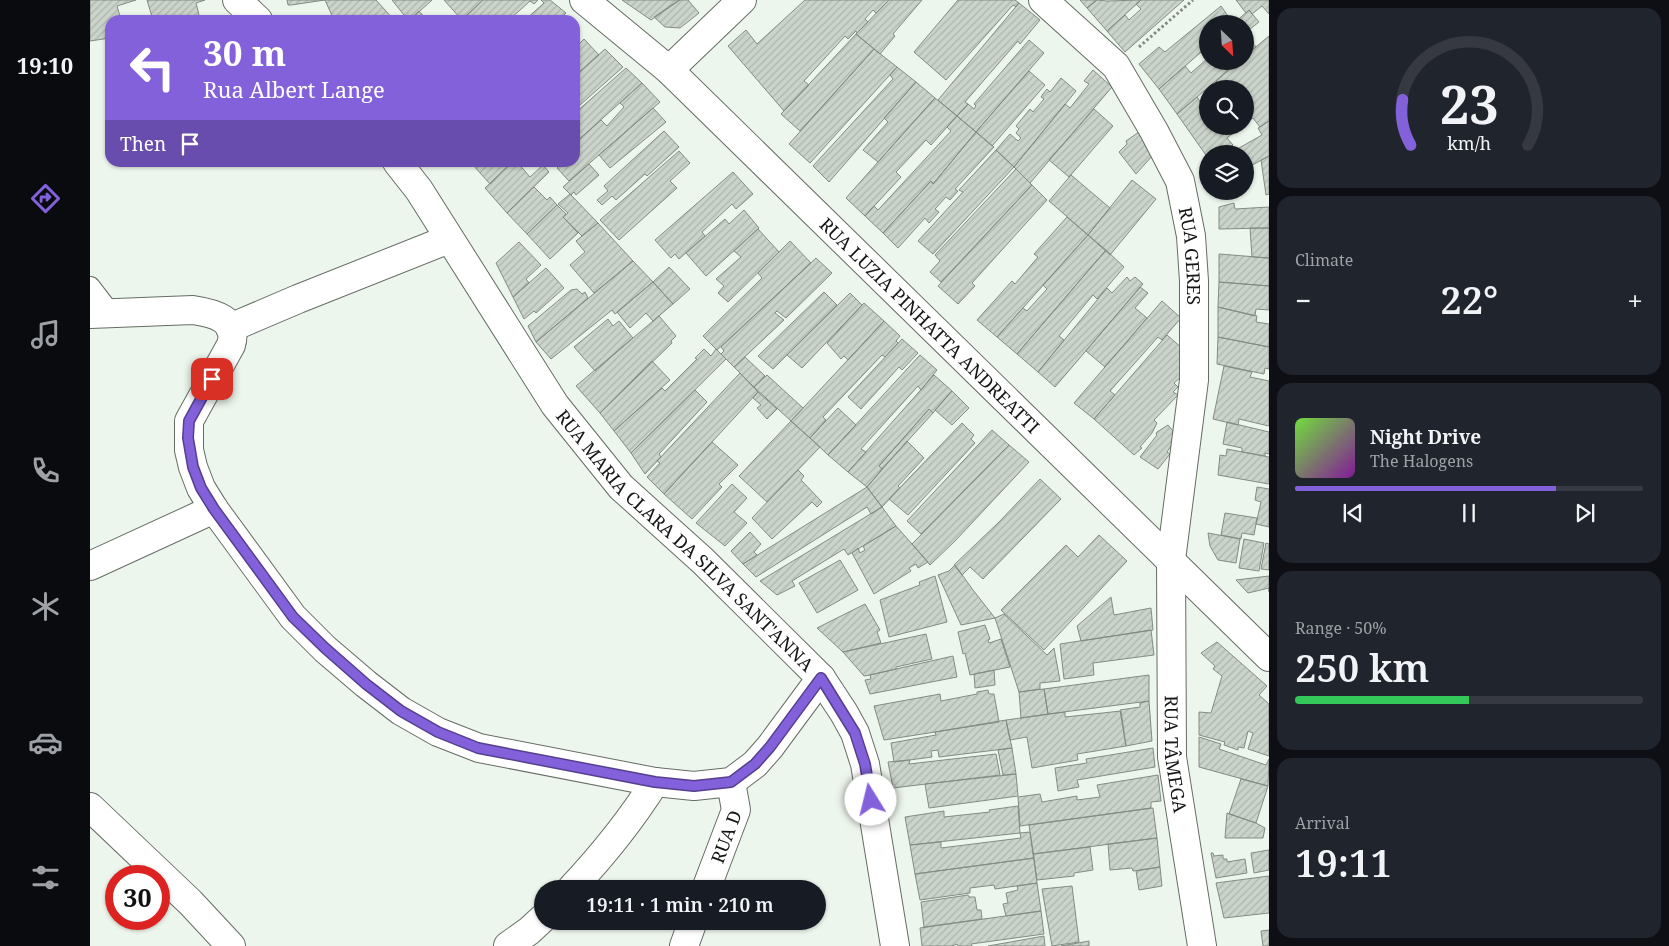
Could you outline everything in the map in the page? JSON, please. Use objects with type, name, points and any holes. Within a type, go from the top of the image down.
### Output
[{"type":"street","points":[[237,0],[253,15]]},
{"type":"street","name":"RUA LUZIA PINHATTA ANDREATTI","points":[[584,0],[669,70],[1269,657]]},
{"type":"street","points":[[669,70],[742,0]]},
{"type":"street","name":"RUA GERES","points":[[1043,0],[1116,66],[1154,130],[1180,181],[1191,236],[1194,281],[1194,380],[1171,560]]},
{"type":"street","name":"RUA MARIA CLARA DA SILVA SANT'ANNA","points":[[401,167],[419,190],[555,405],[621,487],[703,561],[821,678],[855,733],[865,764],[895,946]]},
{"type":"street","points":[[230,328],[450,239]]},
{"type":"street","points":[[100,313],[193,310],[210,312],[222,318],[234,337],[189,421],[189,450],[201,488],[214,509],[293,617],[366,684],[401,711],[438,732],[478,748],[655,782],[694,786],[731,782],[755,764],[770,747],[821,678]]},
{"type":"street","points":[[90,566],[214,509]]},
{"type":"street","name":"RUA TÂMEGA","points":[[1171,560],[1172,757],[1202,946]]},
{"type":"street","points":[[579,880],[615,837],[655,782]]},
{"type":"street","name":"RUA D","points":[[709,880],[736,810],[731,782]]},
{"type":"street","points":[[90,807],[190,902],[231,946]]},
{"type":"street","points":[[508,946],[534,927]]},
{"type":"street","points":[[684,946],[690,930]]},
{"type":"lane","points":[[90,287],[100,313]]},
{"type":"path","points":[[1116,66],[1193,0]]},
{"type":"building","points":[[90,0],[136,0],[117,6],[120,15],[105,15],[105,39],[90,41]]},
{"type":"building","points":[[147,0],[205,0],[196,3],[199,15],[152,15]]},
{"type":"building","points":[[287,0],[325,0],[288,5]]},
{"type":"building","points":[[325,0],[376,0],[390,15],[332,15]]},
{"type":"building","points":[[392,0],[432,0],[416,15],[404,15]]},
{"type":"building","points":[[444,0],[483,0],[467,15],[458,15]]},
{"type":"building","points":[[483,0],[538,0],[534,4],[530,1],[515,15],[467,15]]},
{"type":"building","points":[[541,0],[550,0],[566,13],[564,15],[531,15],[544,3]]},
{"type":"building","points":[[622,0],[680,0],[651,20]]},
{"type":"building","points":[[679,0],[688,0],[699,13],[680,28],[665,27],[654,17]]},
{"type":"building","points":[[805,0],[889,0],[876,13],[873,10],[865,19],[868,22],[857,33],[856,31],[848,39],[845,36],[804,81],[809,85],[784,111],[728,46],[746,30],[757,44]]},
{"type":"building","points":[[889,0],[922,0],[893,34],[895,36],[880,54],[856,34]]},
{"type":"building","points":[[958,0],[1015,0],[1019,3],[1016,7],[1013,5],[946,80],[914,52]]},
{"type":"building","points":[[1080,0],[1097,0],[1087,8]]},
{"type":"building","points":[[1097,0],[1141,0],[1107,31],[1087,8]]},
{"type":"building","points":[[1141,0],[1184,0],[1125,52],[1107,31],[1125,15],[1129,20],[1141,9],[1136,4]]},
{"type":"building","points":[[1236,0],[1269,0],[1269,14],[1262,6],[1252,14],[1249,10],[1246,13]]},
{"type":"building","points":[[1019,3],[1040,20],[1020,44],[1018,41],[965,102],[968,104],[957,116],[938,100]]},
{"type":"building","points":[[1221,6],[1227,15],[1210,15]]},
{"type":"building","points":[[1249,10],[1253,15],[1243,15]]},
{"type":"building","points":[[1254,16],[1259,22],[1254,26]]},
{"type":"building","points":[[1199,24],[1199,54],[1159,89],[1139,64],[1159,47],[1165,52]]},
{"type":"building","points":[[856,34],[874,49],[800,131],[781,114]]},
{"type":"building","points":[[1269,36],[1269,121],[1260,127],[1254,119],[1254,80],[1217,80],[1229,70],[1254,70],[1254,48]]},
{"type":"building","points":[[584,39],[599,55],[580,72],[580,43]]},
{"type":"building","points":[[1029,40],[1044,53],[976,132],[957,116],[968,104],[974,109],[976,106],[974,104]]},
{"type":"building","points":[[605,49],[623,67],[580,105],[580,72]]},
{"type":"building","points":[[874,49],[897,67],[810,163],[789,144]]},
{"type":"building","points":[[1185,66],[1191,73],[1199,66],[1199,70],[1228,70],[1217,80],[1199,80],[1199,95],[1177,114],[1159,89]]},
{"type":"building","points":[[897,67],[916,82],[829,182],[813,166],[893,79],[890,75]]},
{"type":"building","points":[[626,68],[642,83],[580,139],[580,109]]},
{"type":"building","points":[[1093,70],[1112,87],[1030,183],[1014,167],[1065,104],[1070,108],[1089,84],[1084,81]]},
{"type":"building","points":[[1029,71],[1045,85],[992,146],[976,132]]},
{"type":"building","points":[[1061,78],[1076,91],[1014,167],[996,150],[1010,134],[1018,141],[1021,138],[1016,133],[1019,129],[1016,126],[1030,109],[1033,112],[1044,99],[1041,97],[1047,89],[1050,92]]},
{"type":"building","points":[[916,82],[935,98],[878,162],[863,150],[888,122],[884,118]]},
{"type":"building","points":[[642,83],[660,102],[569,181],[557,168],[580,167],[580,139],[601,120],[607,126],[624,107],[620,103]]},
{"type":"building","points":[[1197,97],[1199,100],[1199,135],[1231,135],[1227,138],[1233,145],[1199,145],[1177,114]]},
{"type":"building","points":[[935,98],[957,116],[931,145],[926,140],[896,172],[901,177],[865,216],[846,198]]},
{"type":"building","points":[[653,108],[666,122],[610,168],[599,155]]},
{"type":"building","points":[[1094,109],[1113,126],[1069,177],[1049,160]]},
{"type":"building","points":[[957,116],[976,132],[933,184],[931,181],[883,233],[865,216],[874,206],[878,210],[951,131],[947,127]]},
{"type":"building","points":[[1269,121],[1269,156],[1254,164],[1254,145],[1244,145],[1262,135],[1258,128]]},
{"type":"building","points":[[664,131],[679,147],[647,176],[645,174],[616,200],[612,196],[602,205],[597,200],[608,191],[604,186]]},
{"type":"building","points":[[976,132],[994,147],[955,189],[958,191],[950,200],[946,197],[935,209],[939,212],[929,223],[925,218],[898,248],[883,233],[931,181],[933,184]]},
{"type":"building","points":[[1139,132],[1153,155],[1136,174],[1119,152],[1127,144],[1126,141]]},
{"type":"building","points":[[996,150],[1014,167],[933,254],[918,241],[963,192],[959,190]]},
{"type":"building","points":[[679,151],[690,163],[670,181],[677,188],[619,240],[600,220]]},
{"type":"building","points":[[1269,156],[1269,194],[1266,195],[1261,160]]},
{"type":"building","points":[[589,164],[599,175],[576,195],[574,192],[571,195],[563,187]]},
{"type":"building","points":[[475,167],[507,167],[490,184]]},
{"type":"building","points":[[507,167],[521,167],[530,177],[541,167],[545,167],[549,172],[507,213],[485,188]]},
{"type":"building","points":[[1016,169],[1032,185],[941,282],[930,272],[940,261],[935,255]]},
{"type":"building","points":[[733,172],[753,194],[736,209],[732,204],[702,232],[705,236],[679,259],[675,254],[671,258],[655,240]]},
{"type":"building","points":[[1071,175],[1110,208],[1088,235],[1049,201]]},
{"type":"building","points":[[1132,180],[1156,199],[1110,255],[1088,235]]},
{"type":"building","points":[[1032,185],[1047,200],[972,283],[975,286],[958,304],[938,286]]},
{"type":"building","points":[[534,187],[547,200],[550,197],[557,205],[527,234],[507,213]]},
{"type":"building","points":[[570,194],[598,223],[582,236],[563,217],[568,213],[558,204]]},
{"type":"building","points":[[1234,203],[1235,209],[1269,207],[1269,228],[1219,229],[1219,207]]},
{"type":"building","points":[[557,205],[566,214],[563,217],[578,233],[550,259],[527,234]]},
{"type":"building","points":[[744,210],[759,228],[706,276],[686,253],[725,219],[729,224]]},
{"type":"building","points":[[1067,217],[1088,235],[997,337],[977,320],[1012,281],[1015,284],[1038,257],[1034,254]]},
{"type":"building","points":[[598,223],[633,261],[594,293],[570,265],[585,252],[576,241]]},
{"type":"building","points":[[1250,228],[1269,228],[1269,258],[1252,257]]},
{"type":"building","points":[[758,229],[779,252],[728,302],[718,293],[724,286],[716,279],[741,257],[734,251]]},
{"type":"building","points":[[1088,235],[1106,250],[1017,354],[997,337],[1023,308],[1027,311],[1047,289],[1043,285]]},
{"type":"building","points":[[790,241],[811,263],[717,350],[703,336],[762,278],[758,273]]},
{"type":"building","points":[[519,242],[541,265],[526,279],[529,283],[513,297],[496,263]]},
{"type":"building","points":[[1106,250],[1124,267],[1097,299],[1093,295],[1059,336],[1064,340],[1038,372],[1017,354]]},
{"type":"building","points":[[1219,254],[1269,258],[1269,286],[1219,282]]},
{"type":"building","points":[[816,258],[832,273],[786,318],[777,311],[775,313],[784,320],[734,367],[721,354],[724,351],[721,347]]},
{"type":"building","points":[[633,261],[653,282],[615,314],[612,310],[551,359],[536,342]]},
{"type":"building","points":[[669,267],[690,289],[673,304],[653,282]]},
{"type":"building","points":[[546,268],[564,288],[536,313],[534,311],[524,319],[513,297]]},
{"type":"building","points":[[1127,277],[1130,281],[1135,277],[1143,284],[1055,387],[1038,372],[1107,288],[1112,293]]},
{"type":"building","points":[[653,282],[673,304],[653,321],[646,313],[630,328],[617,312]]},
{"type":"building","points":[[1219,282],[1269,286],[1269,310],[1256,309],[1255,316],[1218,307]]},
{"type":"building","points":[[1140,287],[1148,293],[1135,308],[1147,318],[1105,367],[1086,351]]},
{"type":"building","points":[[577,289],[582,294],[585,292],[588,298],[536,342],[528,326],[571,290]]},
{"type":"building","points":[[824,292],[837,305],[773,369],[758,356]]},
{"type":"building","points":[[850,293],[862,305],[802,368],[787,355]]},
{"type":"building","points":[[1162,301],[1181,318],[1162,340],[1158,337],[1110,391],[1115,395],[1094,419],[1074,403]]},
{"type":"building","points":[[864,303],[884,321],[848,360],[844,356],[841,359],[827,343]]},
{"type":"building","points":[[1218,307],[1257,316],[1256,322],[1269,324],[1269,347],[1218,337]]},
{"type":"building","points":[[659,316],[676,336],[671,341],[672,343],[600,413],[576,386]]},
{"type":"building","points":[[608,319],[613,326],[619,321],[633,338],[595,371],[574,347]]},
{"type":"building","points":[[884,321],[900,336],[896,341],[898,343],[885,357],[882,355],[823,417],[826,420],[810,438],[791,421]]},
{"type":"building","points":[[1167,335],[1183,349],[1180,363],[1184,365],[1182,376],[1174,383],[1178,387],[1173,392],[1178,395],[1154,420],[1157,423],[1152,433],[1140,447],[1142,448],[1134,455],[1094,419]]},
{"type":"building","points":[[1218,337],[1269,347],[1269,369],[1265,368],[1264,374],[1217,364]]},
{"type":"building","points":[[902,339],[918,353],[902,370],[899,367],[861,409],[848,397]]},
{"type":"building","points":[[704,349],[711,356],[716,349],[726,359],[631,453],[614,431],[662,388],[665,391],[697,359],[695,358]]},
{"type":"building","points":[[920,355],[937,370],[921,390],[918,386],[861,449],[866,452],[848,472],[828,455]]},
{"type":"building","points":[[745,357],[765,376],[754,387],[734,367]]},
{"type":"building","points":[[652,361],[670,380],[614,431],[600,413]]},
{"type":"building","points":[[1224,366],[1252,372],[1250,377],[1269,381],[1269,426],[1239,419],[1238,425],[1213,419]]},
{"type":"building","points":[[740,373],[758,392],[664,494],[647,477],[660,463],[657,461]]},
{"type":"building","points":[[767,375],[803,408],[791,421],[754,387]]},
{"type":"building","points":[[934,375],[952,391],[933,413],[929,409],[879,466],[882,469],[867,487],[848,472]]},
{"type":"building","points":[[695,390],[707,402],[659,454],[661,457],[645,474],[631,453]]},
{"type":"building","points":[[952,391],[969,408],[952,425],[935,410]]},
{"type":"building","points":[[758,392],[777,409],[767,419],[757,408],[761,405],[753,398]]},
{"type":"building","points":[[838,408],[856,425],[828,455],[810,438]]},
{"type":"building","points":[[929,409],[933,413],[882,469],[879,466]]},
{"type":"building","points":[[791,421],[820,447],[767,502],[739,476]]},
{"type":"building","points":[[1227,422],[1269,432],[1269,454],[1265,453],[1265,456],[1242,452],[1242,448],[1223,444]]},
{"type":"building","points":[[962,423],[974,435],[971,439],[975,443],[908,515],[889,499]]},
{"type":"building","points":[[1168,425],[1175,436],[1172,440],[1174,441],[1167,452],[1170,454],[1158,469],[1140,457],[1157,435],[1157,432]]},
{"type":"building","points":[[992,430],[1009,445],[921,534],[907,521]]},
{"type":"building","points":[[907,441],[924,458],[898,486],[900,488],[882,507],[867,487]]},
{"type":"building","points":[[712,442],[738,465],[719,484],[722,487],[692,519],[664,494]]},
{"type":"building","points":[[1009,445],[1029,462],[930,565],[912,544]]},
{"type":"building","points":[[1227,449],[1269,457],[1269,484],[1218,475],[1220,455],[1226,456]]},
{"type":"building","points":[[798,470],[804,476],[801,480],[822,502],[817,507],[812,502],[772,539],[752,518]]},
{"type":"building","points":[[1040,479],[1061,499],[983,579],[970,567],[962,575],[954,565]]},
{"type":"building","points":[[732,484],[747,498],[734,512],[747,523],[725,546],[696,523]]},
{"type":"building","points":[[867,487],[882,507],[871,514],[867,507],[756,577],[743,564]]},
{"type":"building","points":[[1257,487],[1269,489],[1269,527],[1256,524],[1261,502],[1255,500]]},
{"type":"building","points":[[882,507],[896,526],[848,555],[844,549],[792,581],[795,586],[777,595],[760,581]]},
{"type":"building","points":[[1225,513],[1257,518],[1254,535],[1242,533],[1241,539],[1221,535]]},
{"type":"building","points":[[896,526],[928,562],[918,568],[916,564],[909,568],[911,571],[874,594],[852,553],[858,548],[860,553],[865,550],[863,546]]},
{"type":"building","points":[[750,532],[761,544],[754,552],[757,555],[743,564],[731,551]]},
{"type":"building","points":[[1208,533],[1240,539],[1236,563],[1218,560],[1210,546]]},
{"type":"building","points":[[1099,535],[1127,561],[1044,650],[1001,610],[1066,545],[1078,557]]},
{"type":"building","points":[[1244,539],[1264,543],[1259,571],[1239,568]]},
{"type":"building","points":[[1266,543],[1269,544],[1269,570],[1261,569]]},
{"type":"building","points":[[840,560],[858,590],[817,613],[799,583]]},
{"type":"building","points":[[955,565],[995,618],[961,625],[938,575],[949,571]]},
{"type":"building","points":[[935,576],[947,622],[889,637],[880,600],[920,585],[919,582]]},
{"type":"building","points":[[1269,576],[1269,588],[1248,593],[1236,580]]},
{"type":"building","points":[[1111,597],[1114,615],[1151,608],[1153,630],[1081,641],[1077,626]]},
{"type":"building","points":[[865,604],[880,630],[877,632],[881,643],[843,652],[817,628]]},
{"type":"building","points":[[1004,614],[1047,655],[1054,648],[1060,681],[1040,683],[1040,689],[1019,692],[995,618]]},
{"type":"building","points":[[985,625],[990,639],[988,640],[989,643],[1001,639],[1010,667],[970,675],[958,632]]},
{"type":"building","points":[[1151,630],[1154,655],[1093,663],[1094,675],[1064,679],[1060,644]]},
{"type":"building","points":[[926,634],[932,659],[870,675],[864,676],[843,652]]},
{"type":"building","points":[[1217,642],[1267,686],[1259,695],[1269,704],[1269,756],[1248,749],[1253,733],[1248,731],[1244,748],[1238,747],[1238,750],[1224,745],[1225,742],[1199,735],[1199,712],[1211,713],[1222,676],[1213,669],[1215,666],[1201,653]]},
{"type":"building","points":[[953,656],[957,677],[870,694],[865,680],[871,679],[870,675]]},
{"type":"building","points":[[994,670],[995,685],[975,688],[974,674]]},
{"type":"building","points":[[1149,675],[1149,701],[1048,714],[1044,689]]},
{"type":"building","points":[[1044,689],[1048,714],[1021,718],[1019,692]]},
{"type":"building","points":[[988,690],[989,694],[994,694],[999,722],[884,740],[874,706],[940,694],[941,701]]},
{"type":"building","points":[[1149,701],[1152,741],[1126,746],[1120,710],[1140,707],[1140,703]]},
{"type":"building","points":[[1121,711],[1126,746],[1077,754],[1078,760],[1032,768],[1027,737],[1010,740],[1006,720],[1065,712],[1065,717]]},
{"type":"building","points":[[1006,720],[1012,748],[939,757],[938,750],[931,751],[932,757],[894,762],[891,743],[936,735],[935,732]]},
{"type":"building","points":[[1199,737],[1221,744],[1219,749],[1266,765],[1269,759],[1268,786],[1199,767]]},
{"type":"building","points":[[1012,748],[1016,774],[1003,775],[998,750]]},
{"type":"building","points":[[1153,748],[1155,767],[1077,780],[1079,787],[1058,791],[1055,768],[1087,763],[1086,759]]},
{"type":"building","points":[[996,754],[1000,775],[893,788],[888,762],[910,760],[909,764]]},
{"type":"building","points":[[1016,774],[1018,796],[929,808],[925,784]]},
{"type":"building","points":[[1158,775],[1161,801],[1151,802],[1151,808],[1020,826],[1018,797],[1040,794],[1042,802],[1077,796],[1077,800],[1100,797],[1097,785]]},
{"type":"building","points":[[1241,779],[1268,786],[1256,823],[1229,814]]},
{"type":"building","points":[[1018,806],[1020,833],[910,845],[905,817],[944,811],[944,817],[990,812],[989,810]]},
{"type":"building","points":[[1153,808],[1157,838],[1033,854],[1029,825]]},
{"type":"building","points":[[1227,813],[1265,828],[1263,838],[1225,838]]},
{"type":"building","points":[[1030,832],[1034,858],[915,874],[910,845],[941,842],[941,848],[1021,838],[1020,833]]},
{"type":"building","points":[[1157,838],[1160,867],[1133,871],[1132,868],[1110,870],[1108,844]]},
{"type":"building","points":[[1090,847],[1093,870],[1074,873],[1074,876],[1037,880],[1033,854]]},
{"type":"building","points":[[1269,850],[1269,870],[1254,873],[1251,853]]},
{"type":"building","points":[[1211,853],[1214,856],[1223,855],[1223,859],[1227,859],[1227,862],[1245,859],[1247,873],[1216,878]]},
{"type":"building","points":[[1034,858],[1037,883],[995,889],[994,885],[970,888],[970,893],[920,900],[915,874]]},
{"type":"building","points":[[1160,867],[1162,886],[1139,890],[1136,871]]},
{"type":"building","points":[[1269,876],[1269,913],[1224,918],[1216,883]]},
{"type":"building","points":[[1037,883],[1041,911],[1006,916],[1003,904],[1008,903],[1006,893],[1018,890],[1017,886]]},
{"type":"building","points":[[1072,886],[1079,942],[1052,946],[1042,889]]},
{"type":"building","points":[[968,895],[969,897],[975,897],[977,910],[981,910],[982,919],[924,927],[921,902]]},
{"type":"building","points":[[1041,911],[1044,934],[971,944],[972,946],[958,946],[957,944],[952,946],[922,946],[920,928]]},
{"type":"building","points":[[1269,930],[1269,946],[1263,946],[1261,931]]},
{"type":"building","points":[[1044,936],[1045,946],[988,946]]},
{"type":"building","points":[[1089,941],[1089,946],[1061,946]]},
{"type":"route","points":[[212,379],[189,421],[189,450],[201,488],[214,509],[293,617],[366,684],[401,711],[438,732],[478,748],[655,782],[694,786],[731,782],[755,764],[770,747],[821,678],[855,733],[865,764],[871,800]]}]
